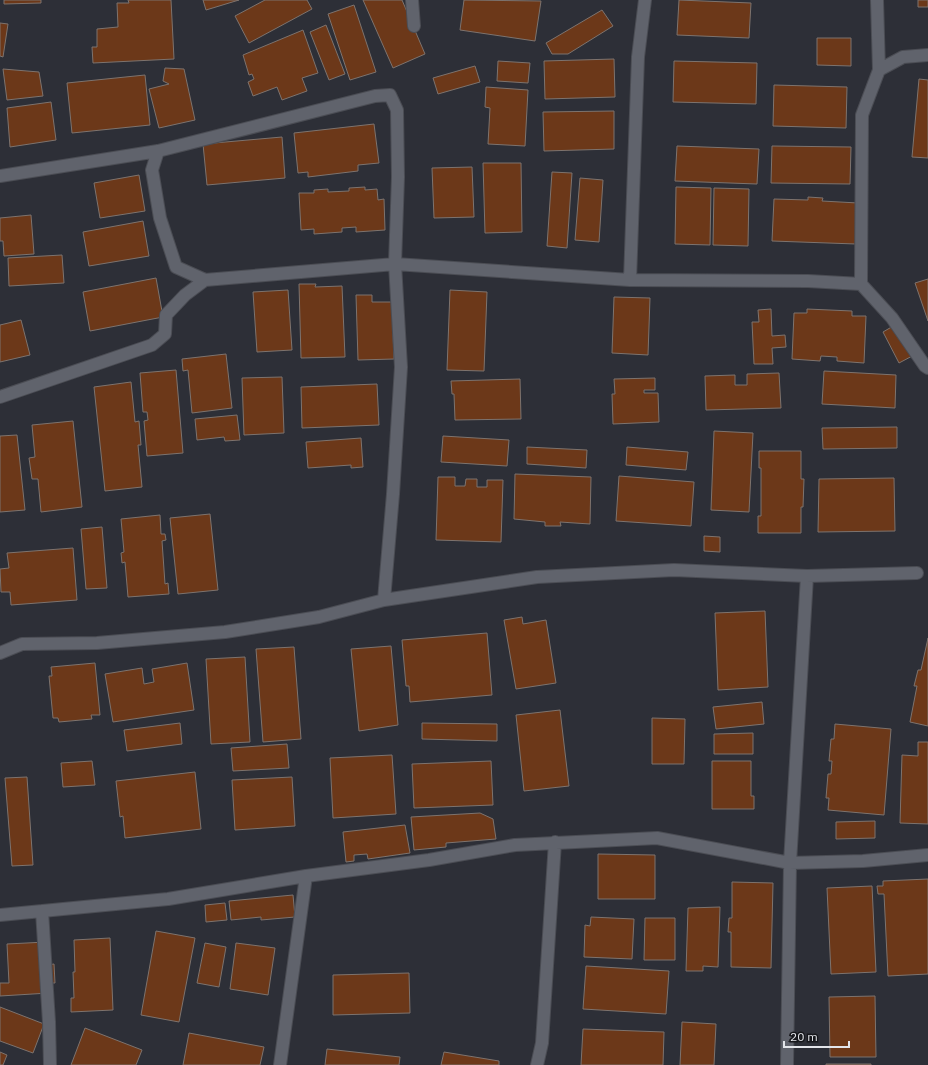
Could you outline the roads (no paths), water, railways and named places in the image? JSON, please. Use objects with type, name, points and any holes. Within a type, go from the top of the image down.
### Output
[{"type":"street","points":[[412,0],[414,26]]},
{"type":"street","points":[[630,280],[638,56],[645,0]]},
{"type":"street","points":[[877,0],[879,70],[862,115],[861,284],[892,318],[925,366],[928,368]]},
{"type":"street","points":[[879,70],[903,57],[928,55]]},
{"type":"street","points":[[0,176],[158,151],[375,96],[390,94],[396,110],[398,177],[395,264],[401,367],[393,494],[384,600]]},
{"type":"street","points":[[158,151],[152,170],[160,218],[176,267],[205,280],[395,264],[630,280],[808,281],[861,284]]},
{"type":"street","points":[[0,397],[152,345],[165,334],[166,315],[185,295],[205,280]]},
{"type":"street","points":[[0,654],[22,644],[97,643],[225,632],[319,617],[384,600],[537,577],[674,570],[807,576],[917,573]]},
{"type":"street","points":[[786,1065],[790,863],[807,576]]},
{"type":"street","points":[[0,915],[168,898],[306,876],[429,860],[516,845],[555,842],[657,838],[790,863],[864,861],[928,855]]},
{"type":"street","points":[[537,1065],[542,1043],[555,842]]},
{"type":"street","points":[[280,1065],[306,876]]},
{"type":"street","points":[[42,911],[49,1022],[50,1065]]}]
